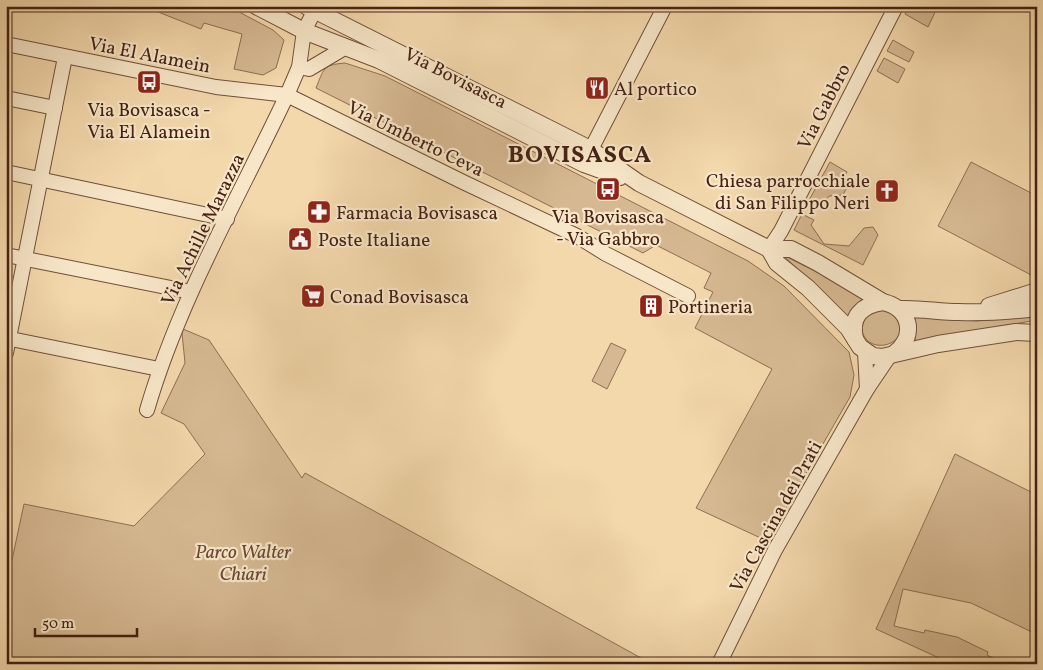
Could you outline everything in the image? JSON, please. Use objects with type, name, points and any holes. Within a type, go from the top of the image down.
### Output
[{"type":"street","name":"Via Bovisasca","points":[[256,6],[304,31],[379,60],[587,157],[768,249],[791,249],[883,302],[892,304],[900,309],[916,308],[970,312]]},
{"type":"street","points":[[587,157],[665,6]]},
{"type":"street","name":"Via Gabbro","points":[[768,249],[781,231],[896,6]]},
{"type":"street","name":"Via Bovisasca","points":[[312,8],[587,157]]},
{"type":"street","name":"Via Achille Marazza","points":[[146,410],[158,369],[191,292],[299,67],[304,31],[312,8]]},
{"type":"street","name":"Via El Alamein","points":[[6,44],[216,87],[287,95]]},
{"type":"street","points":[[299,67],[309,69],[346,47]]},
{"type":"street","points":[[6,353],[65,57]]},
{"type":"street","name":"Via Umberto Ceva","points":[[287,95],[577,236],[606,254],[688,296]]},
{"type":"street","points":[[6,98],[55,108]]},
{"type":"street","points":[[6,172],[227,219]]},
{"type":"street","name":"Via Bovisasca","points":[[768,249],[777,263],[808,288],[848,328],[861,346]]},
{"type":"street","points":[[6,255],[191,292]]},
{"type":"street","points":[[970,312],[1037,291]]},
{"type":"street","points":[[867,389],[861,346],[853,330],[855,319],[862,309],[872,303],[883,302]]},
{"type":"street","points":[[970,312],[1037,308]]},
{"type":"street","points":[[893,354],[902,348],[908,332],[908,324],[900,309]]},
{"type":"street","points":[[861,346],[873,356],[882,357],[938,344],[1037,328]]},
{"type":"street","points":[[1016,332],[1037,333]]},
{"type":"street","points":[[8,338],[158,369]]},
{"type":"street","name":"Via Cascina dei Prati","points":[[719,664],[775,550],[867,389],[893,354]]},
{"type":"green space","points":[[143,6],[228,6],[273,30],[284,40],[276,68],[263,75],[234,69],[242,34],[204,23],[201,29]]},
{"type":"green space","points":[[909,6],[938,6],[928,27],[905,14]]},
{"type":"green space","points":[[893,40],[914,52],[909,62],[887,51]]},
{"type":"green space","points":[[884,58],[905,69],[898,83],[877,71]]},
{"type":"green space","points":[[345,63],[385,76],[748,261],[784,286],[849,352],[854,375],[850,397],[767,541],[696,508],[772,369],[695,328],[713,292],[704,288],[711,273],[656,245],[643,253],[316,88],[325,69],[332,65]]},
{"type":"green space","points":[[830,162],[847,172],[843,180],[847,187],[843,195],[829,196],[820,208],[808,202]]},
{"type":"green space","points":[[971,162],[1037,196],[1037,268],[1033,276],[938,226]]},
{"type":"green space","points":[[802,214],[814,220],[811,225],[824,244],[849,246],[864,228],[873,227],[878,235],[863,265],[794,230]]},
{"type":"green space","points":[[783,255],[865,296],[851,310],[848,318]]},
{"type":"green space","points":[[871,309],[892,310],[900,324],[901,331],[898,337],[887,344],[880,345],[873,344],[867,340],[863,334],[861,323]]},
{"type":"green space","points":[[915,316],[976,321],[1037,316],[1037,320],[915,341]]},
{"type":"green space","name":"Parco Walter Chiari","points":[[183,329],[209,340],[302,478],[305,473],[652,664],[6,664],[6,588],[24,504],[134,526],[205,454],[184,424],[161,413],[185,363]]},
{"type":"green space","points":[[611,343],[626,350],[607,389],[592,381]]},
{"type":"green space","points":[[955,454],[1037,495],[1037,638],[1034,633],[971,603],[903,589],[894,626],[924,633],[925,630],[957,637],[988,652],[987,655],[1005,664],[952,664],[876,629]]},
{"type":"place","name":"Via Bovisasca - Via El Alamein","points":[[149,82]]},
{"type":"place","name":"Al portico","points":[[597,88]]},
{"type":"place","name":"Via Bovisasca - Via Gabbro","points":[[608,189]]},
{"type":"place","name":"Chiesa parrocchiale di San Filippo Neri","points":[[887,191]]},
{"type":"place","name":"Farmacia Bovisasca","points":[[319,212]]},
{"type":"place","name":"Poste Italiane","points":[[300,239]]},
{"type":"place","name":"Conad Bovisasca","points":[[313,296]]},
{"type":"place","name":"Portineria","points":[[651,306]]},
{"type":"district","name":"BOVISASCA","points":[[580,154]]}]
